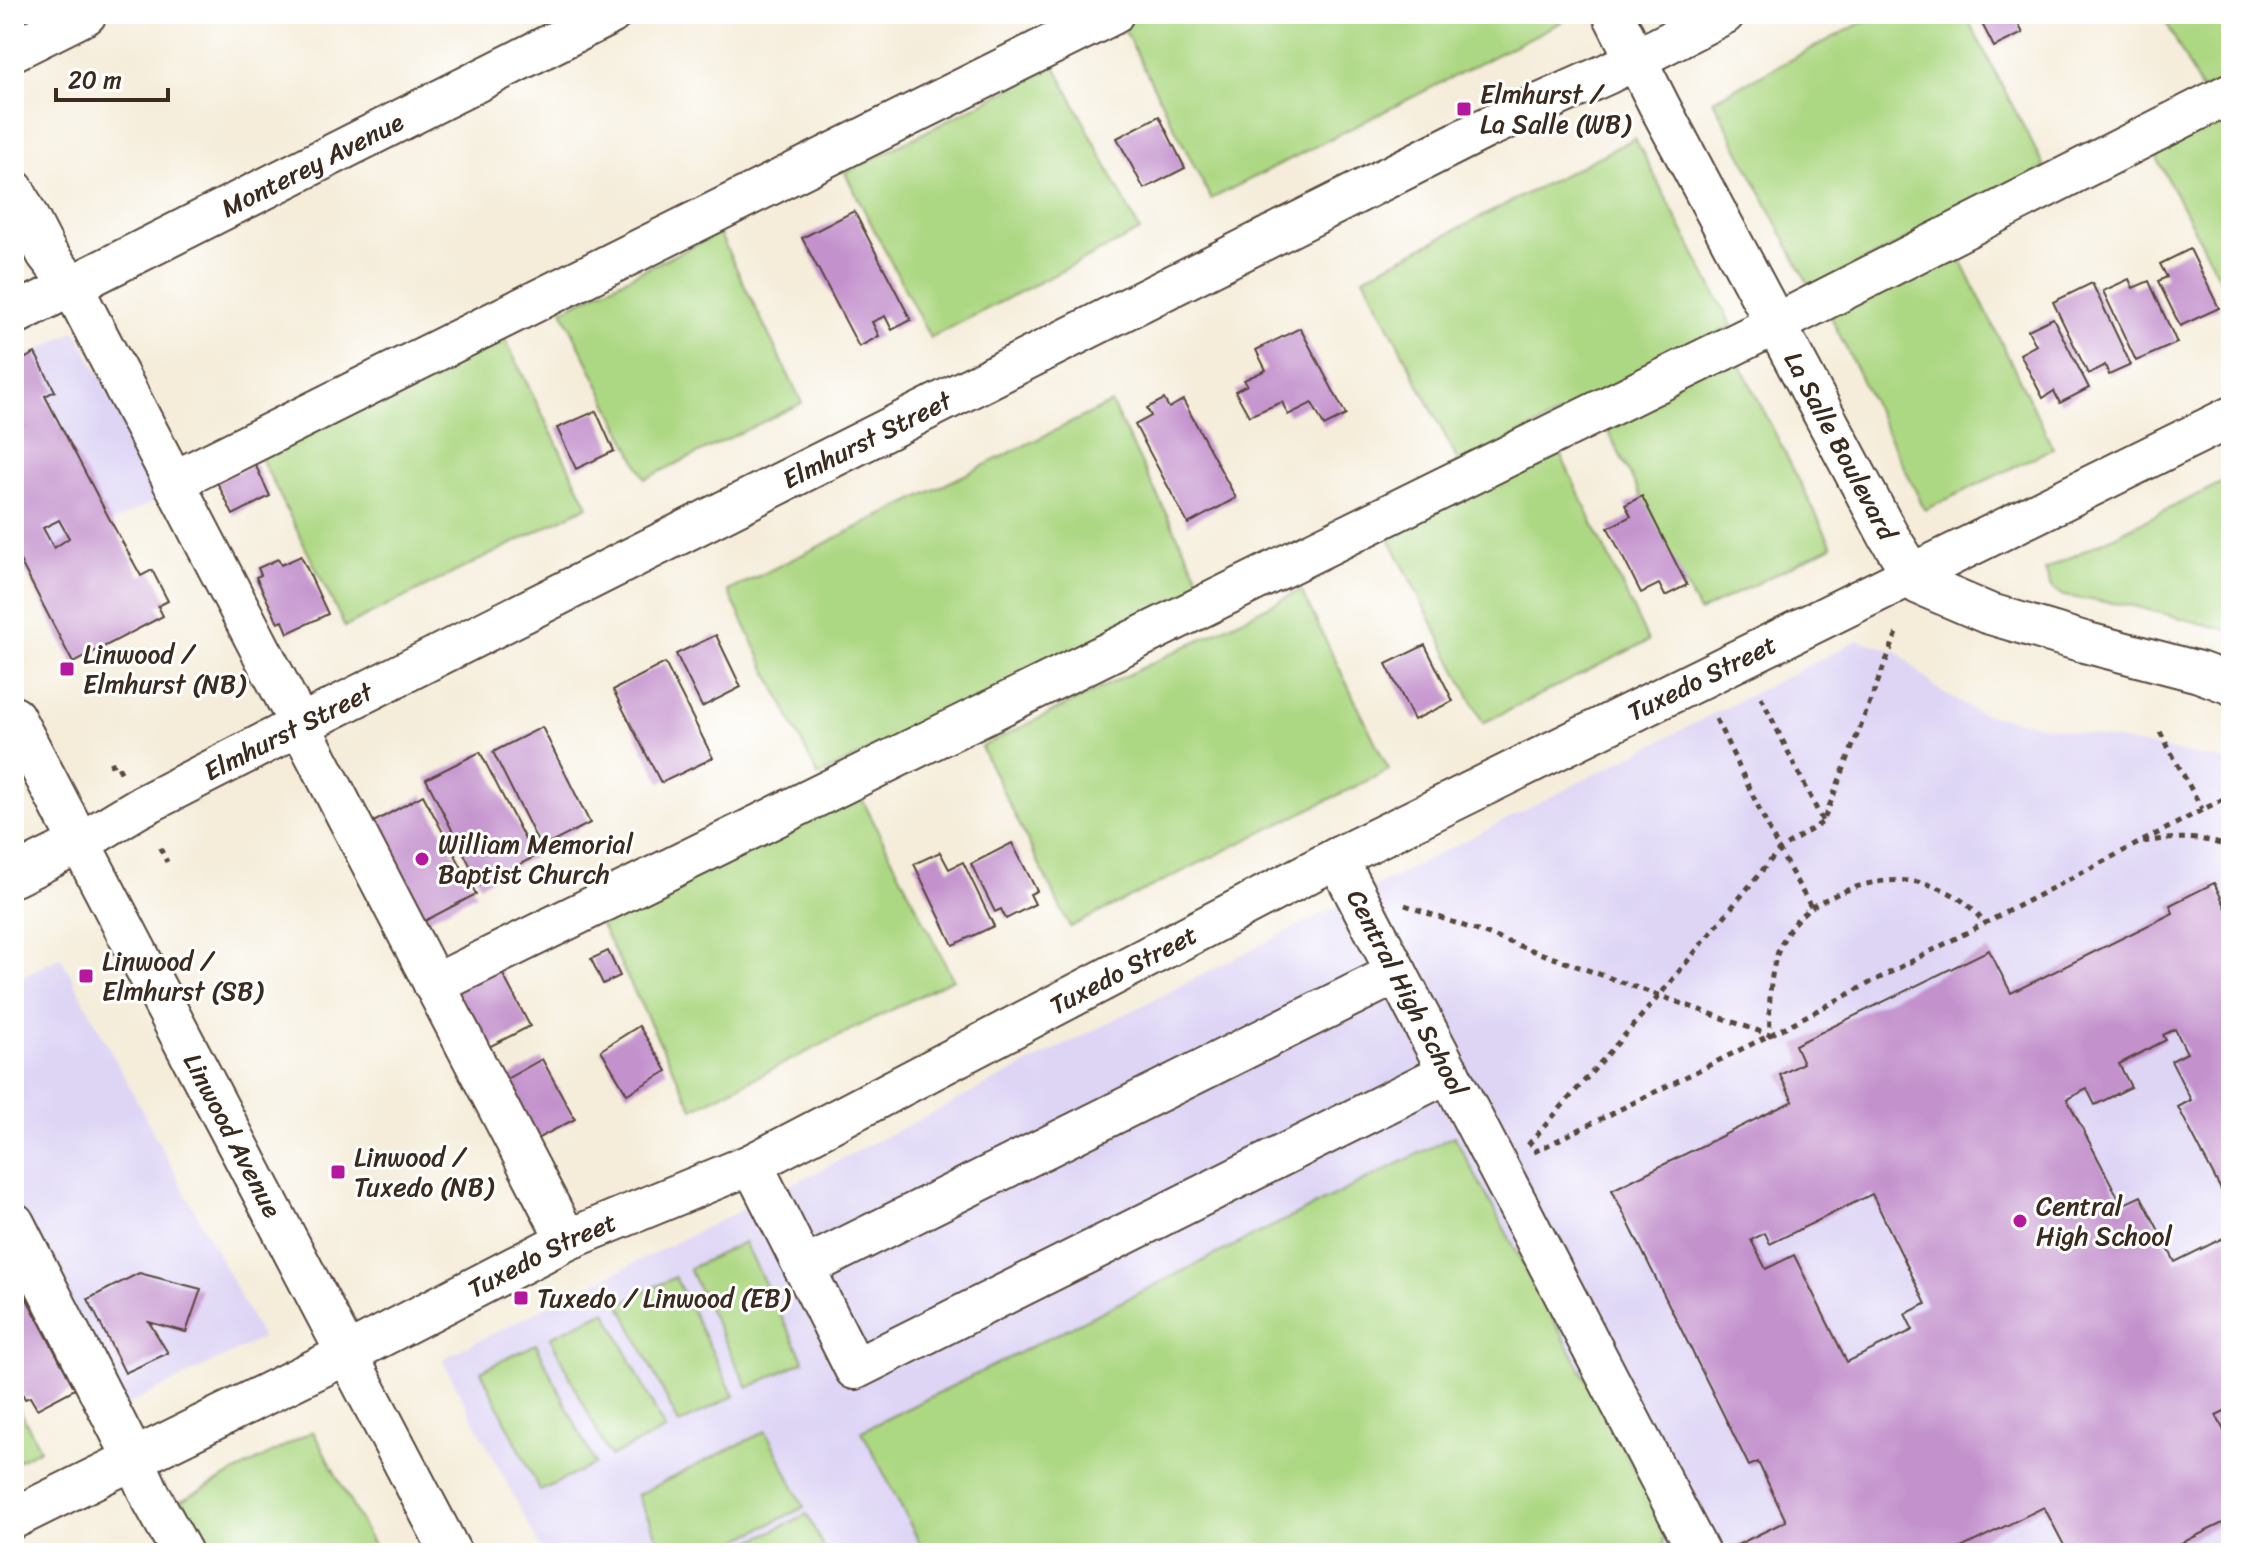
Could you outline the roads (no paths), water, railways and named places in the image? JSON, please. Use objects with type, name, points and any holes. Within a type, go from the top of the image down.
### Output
[{"type":"street","points":[[14,50],[86,14]]},
{"type":"street","name":"Monterey Avenue","points":[[14,315],[611,14]]},
{"type":"street","points":[[173,482],[1113,14]]},
{"type":"street","name":"La Salle Boulevard","points":[[1613,14],[1888,535],[1919,584],[1987,613],[2199,672],[2231,684]]},
{"type":"street","name":"Elmhurst Street","points":[[14,876],[300,725],[1484,129],[1607,74],[1724,14]]},
{"type":"street","points":[[434,985],[1776,324],[2231,93]]},
{"type":"street","points":[[14,190],[47,254],[72,286],[567,1240]]},
{"type":"street","name":"Tuxedo Street","points":[[14,1518],[347,1354],[567,1240],[752,1164],[1337,858],[2231,417]]},
{"type":"street","name":"Linwood Avenue","points":[[14,717],[451,1553]]},
{"type":"street","name":"Central High School","points":[[1337,858],[1449,1072],[1506,1166],[1699,1553]]},
{"type":"street","points":[[804,1268],[1397,973]]},
{"type":"street","points":[[752,1164],[855,1369],[1449,1072]]},
{"type":"street","points":[[14,1223],[182,1553]]},
{"type":"place","name":"Elmhurst / La Salle (WB)","points":[[1464,109]]},
{"type":"place","name":"Linwood / Elmhurst (NB)","points":[[67,669]]},
{"type":"place","name":"William Memorial Baptist Church","points":[[422,859]]},
{"type":"place","name":"Linwood / Elmhurst (SB)","points":[[86,976]]},
{"type":"place","name":"Linwood / Tuxedo (NB)","points":[[338,1172]]},
{"type":"place","name":"Central High School","points":[[2020,1221]]},
{"type":"place","name":"Tuxedo / Linwood (EB)","points":[[521,1298]]}]
